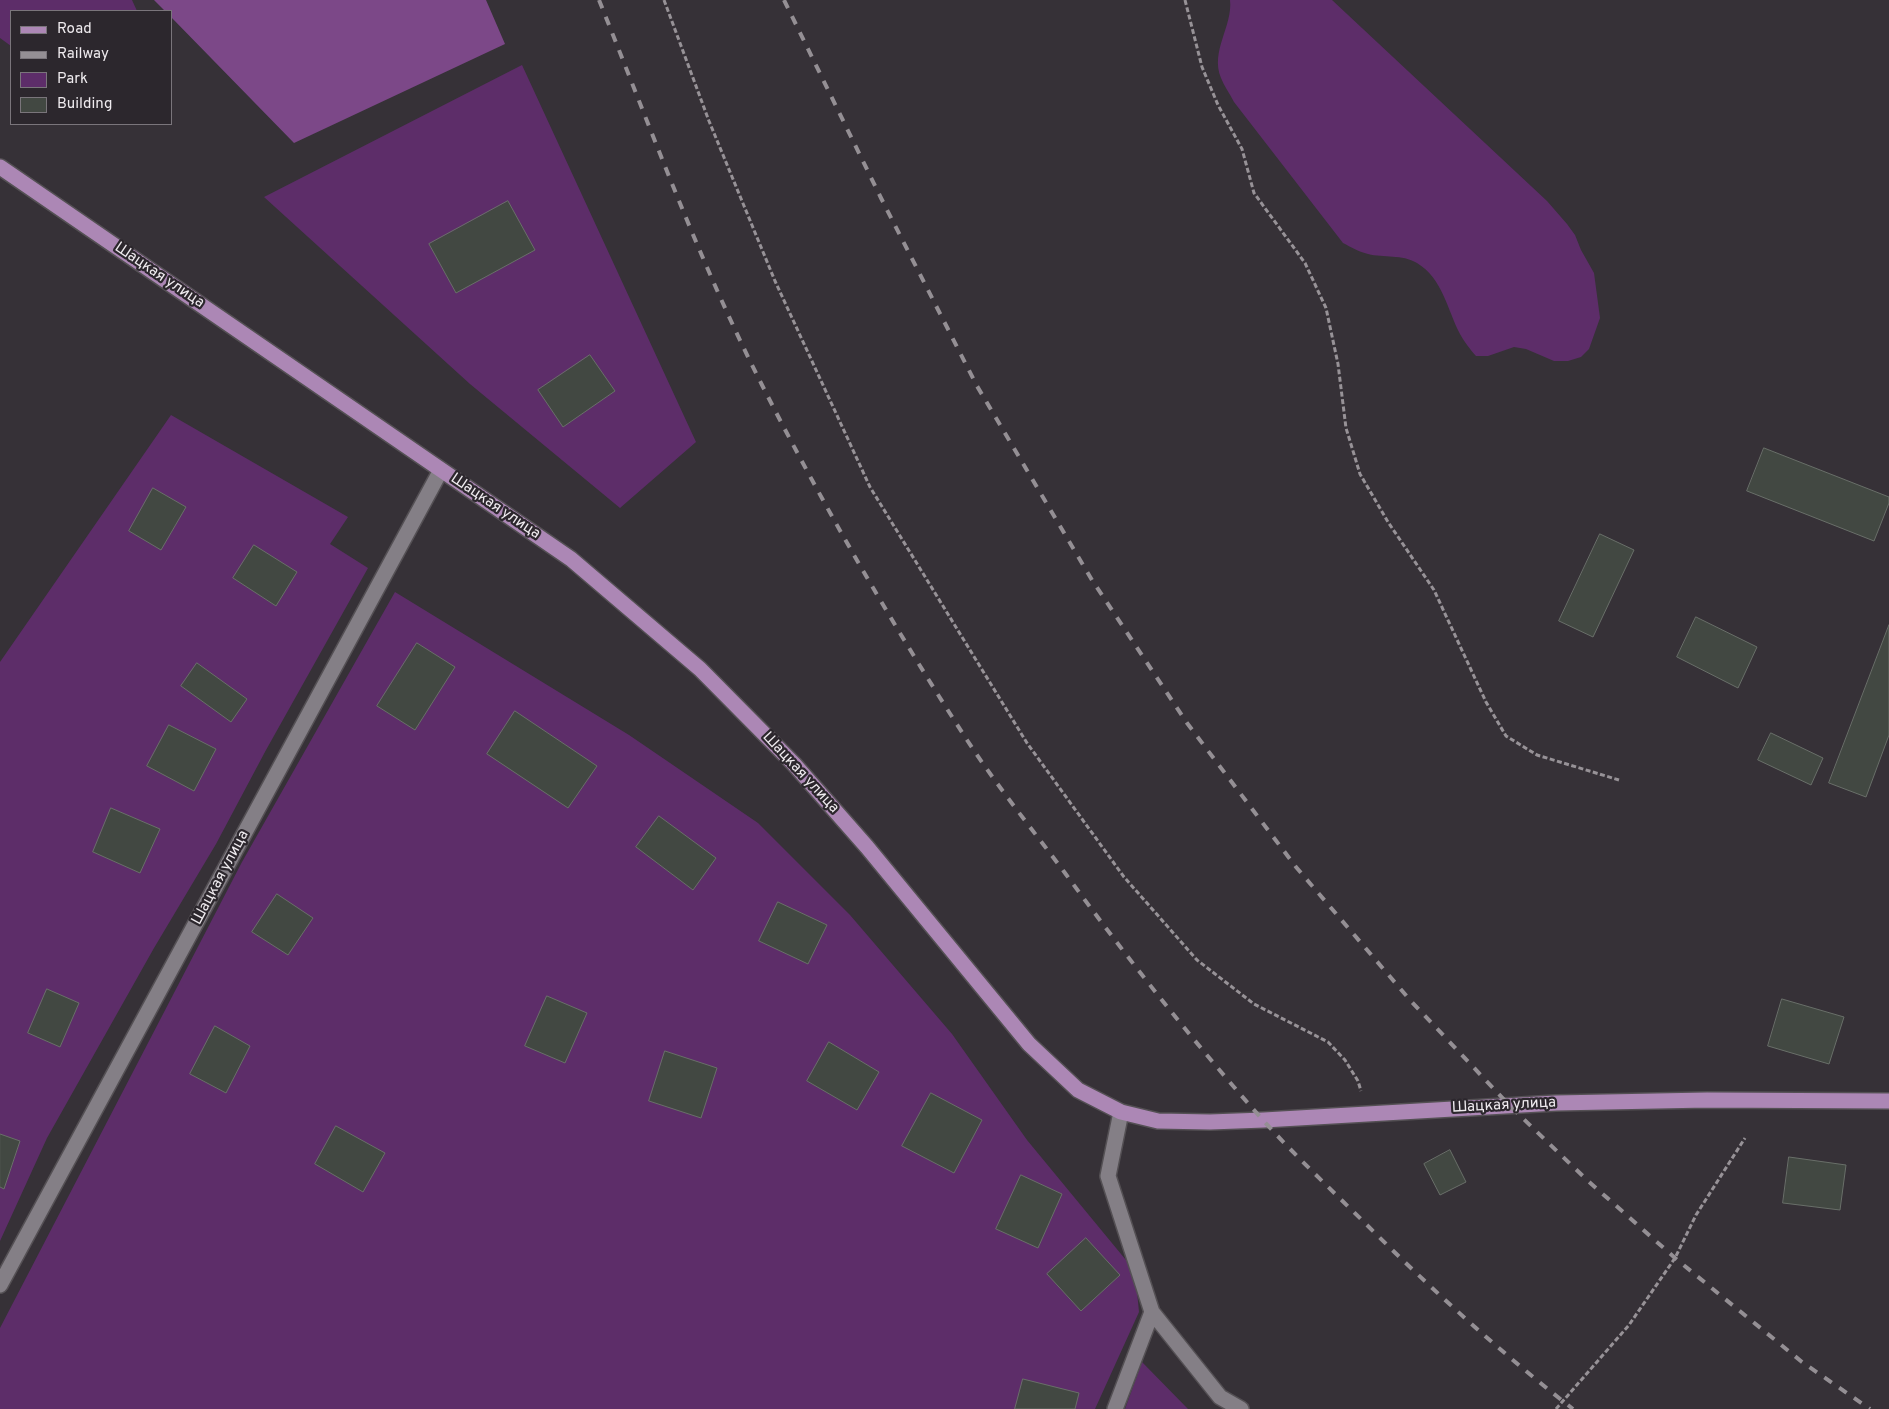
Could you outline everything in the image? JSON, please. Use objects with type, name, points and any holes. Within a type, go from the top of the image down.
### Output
[{"type":"main road","name":"Шацкая улица","points":[[0,167],[570,559],[700,669],[794,764],[867,847],[1029,1044],[1078,1090],[1121,1112],[1158,1121],[1210,1122],[1556,1103],[1707,1100],[1889,1101]]},
{"type":"street","name":"Шацкая улица","points":[[0,1285],[441,470]]},
{"type":"street","points":[[1121,1112],[1108,1176],[1152,1312],[1220,1397],[1241,1409]]},
{"type":"street","points":[[1115,1409],[1152,1312]]},
{"type":"path","points":[[664,0],[709,121],[775,281],[870,487],[1022,735],[1124,877],[1197,960],[1254,1004],[1328,1042],[1346,1060],[1358,1081],[1368,1113]]},
{"type":"path","points":[[1185,0],[1202,67],[1218,105],[1242,149],[1254,193],[1305,263],[1326,308],[1338,364],[1346,428],[1360,474],[1388,522],[1434,590],[1486,702],[1506,736],[1537,755],[1619,780]]},
{"type":"path","points":[[1556,1409],[1630,1325],[1675,1258],[1696,1215],[1745,1138]]},
{"type":"green space","points":[[0,0],[132,0],[137,10],[10,10],[10,45],[0,38]]},
{"type":"green space","points":[[1230,0],[1332,0],[1547,201],[1575,235],[1594,273],[1600,318],[1589,349],[1581,357],[1568,361],[1554,361],[1526,349],[1514,347],[1488,356],[1476,356],[1460,334],[1439,286],[1426,270],[1411,260],[1368,254],[1343,243],[1234,102],[1222,81],[1218,68],[1218,58],[1230,10]]},
{"type":"green space","points":[[522,65],[696,442],[620,508],[470,384],[264,197]]},
{"type":"green space","points":[[171,415],[348,517],[330,544],[368,568],[266,750],[216,844],[154,948],[47,1138],[0,1241],[0,662]]},
{"type":"green space","points":[[395,592],[629,735],[758,823],[850,915],[952,1034],[1027,1140],[1135,1271],[1139,1312],[1095,1409],[0,1409],[0,1328],[242,862]]},
{"type":"green space","points":[[1142,1362],[1188,1409],[1125,1409]]},
{"type":"shaded area","points":[[154,0],[486,0],[505,44],[294,143],[172,18],[172,10],[164,10]]},
{"type":"building","points":[[508,201],[535,250],[456,293],[429,244]]},
{"type":"building","points":[[590,355],[615,391],[563,427],[538,390]]},
{"type":"building","points":[[1764,448],[1889,497],[1889,503],[1874,541],[1747,491]]},
{"type":"building","points":[[153,488],[186,507],[161,550],[129,531]]},
{"type":"building","points":[[1600,534],[1634,550],[1593,637],[1559,621]]},
{"type":"building","points":[[254,545],[297,572],[276,606],[233,578]]},
{"type":"building","points":[[1696,617],[1757,647],[1738,688],[1677,657]]},
{"type":"building","points":[[1889,625],[1889,735],[1866,797],[1829,783]]},
{"type":"building","points":[[417,643],[455,667],[415,730],[377,706]]},
{"type":"building","points":[[197,663],[247,699],[231,722],[181,686]]},
{"type":"building","points":[[515,711],[597,766],[568,808],[487,754]]},
{"type":"building","points":[[169,725],[216,749],[194,791],[147,766]]},
{"type":"building","points":[[1771,733],[1823,758],[1811,785],[1758,760]]},
{"type":"building","points":[[111,808],[160,829],[140,873],[93,852]]},
{"type":"building","points":[[659,816],[716,858],[693,890],[636,847]]},
{"type":"building","points":[[277,894],[313,918],[288,955],[252,932]]},
{"type":"building","points":[[778,902],[827,925],[808,964],[759,941]]},
{"type":"building","points":[[47,989],[79,1003],[60,1047],[28,1033]]},
{"type":"building","points":[[547,996],[587,1013],[565,1063],[525,1046]]},
{"type":"building","points":[[1782,999],[1844,1017],[1829,1064],[1768,1046]]},
{"type":"building","points":[[215,1026],[250,1046],[226,1093],[190,1074]]},
{"type":"building","points":[[829,1042],[879,1072],[857,1110],[807,1081]]},
{"type":"building","points":[[665,1051],[717,1068],[701,1118],[649,1101]]},
{"type":"building","points":[[931,1093],[982,1120],[954,1173],[902,1146]]},
{"type":"building","points":[[336,1126],[385,1153],[363,1192],[315,1164]]},
{"type":"building","points":[[0,1134],[20,1141],[4,1189],[0,1187]]},
{"type":"building","points":[[1450,1150],[1466,1182],[1440,1195],[1424,1164]]},
{"type":"building","points":[[1789,1157],[1846,1165],[1840,1210],[1783,1203]]},
{"type":"building","points":[[1021,1175],[1062,1194],[1038,1248],[996,1229]]},
{"type":"building","points":[[1086,1238],[1120,1275],[1081,1311],[1047,1274]]},
{"type":"building","points":[[1023,1379],[1079,1393],[1075,1409],[1015,1409]]},
{"type":"railway","points":[[599,0],[696,243],[762,385],[860,566],[912,654],[978,757],[1136,967],[1185,1029],[1261,1118],[1304,1163],[1425,1281],[1498,1347],[1573,1409]]},
{"type":"railway","points":[[784,0],[881,198],[977,386],[1092,580],[1187,723],[1296,867],[1410,1000],[1510,1106],[1587,1180],[1675,1258],[1802,1362],[1870,1409]]}]
